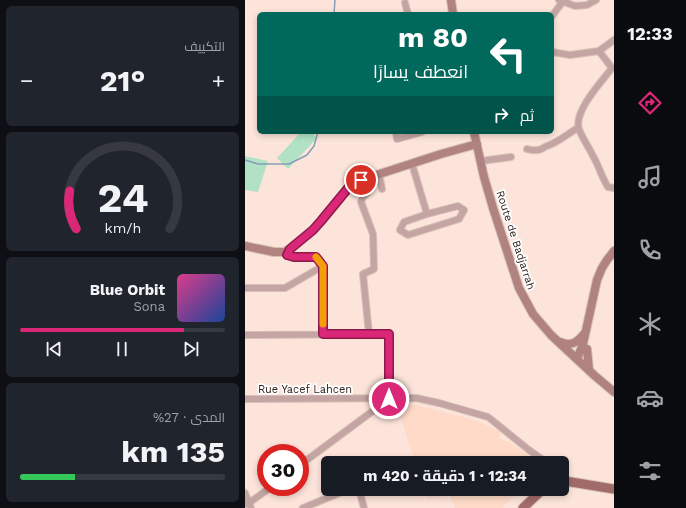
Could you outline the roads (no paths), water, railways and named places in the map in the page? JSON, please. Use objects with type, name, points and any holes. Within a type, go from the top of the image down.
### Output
[{"type":"main road","points":[[451,0],[453,12]]},
{"type":"main road","name":"Route de Badjarrah","points":[[474,134],[493,208],[519,288],[533,314],[555,338],[614,392]]},
{"type":"main road","points":[[245,246],[274,252],[284,252],[290,249],[313,230],[349,187],[361,180],[477,144]]},
{"type":"main road","points":[[580,361],[597,280],[602,268],[614,252]]},
{"type":"main road","points":[[580,361],[587,349],[601,284],[605,273],[614,259]]},
{"type":"main road","points":[[555,338],[564,344],[571,344],[578,341],[585,334]]},
{"type":"main road","points":[[587,349],[592,373]]},
{"type":"main road","points":[[569,481],[614,489]]},
{"type":"main road","points":[[523,508],[536,496]]},
{"type":"street","points":[[554,13],[562,1],[575,6],[587,5],[596,0]]},
{"type":"street","points":[[405,3],[407,12]]},
{"type":"street","points":[[554,52],[570,55],[599,51],[614,40]]},
{"type":"street","points":[[599,51],[613,68],[584,105],[578,118],[578,128],[605,182],[608,187],[614,188]]},
{"type":"street","points":[[527,149],[539,150],[546,146],[552,145],[578,128]]},
{"type":"street","points":[[396,134],[397,139],[415,134]]},
{"type":"street","points":[[481,161],[511,157]]},
{"type":"street","points":[[412,164],[427,214]]},
{"type":"street","points":[[379,174],[382,189]]},
{"type":"street","points":[[367,193],[361,202],[373,234],[374,269],[363,274],[369,334]]},
{"type":"street","points":[[459,206],[464,210],[459,219],[407,236],[400,230],[404,222],[427,214],[459,206]]},
{"type":"street","points":[[290,249],[287,255],[294,257],[316,257],[323,266],[323,334]]},
{"type":"street","points":[[245,288],[285,288],[323,266]]},
{"type":"street","points":[[245,334],[389,334],[389,399],[309,458]]},
{"type":"street","name":"Rue Yacef Lahcen","points":[[245,399],[416,398],[489,417],[537,456]]},
{"type":"street","points":[[245,493],[248,505],[260,496]]},
{"type":"street","points":[[303,508],[332,496]]},
{"type":"street","points":[[361,496],[364,508]]},
{"type":"waterway","points":[[334,12],[335,0]]},
{"type":"waterway","points":[[245,160],[258,164],[289,164],[307,155],[314,146],[317,134]]}]
